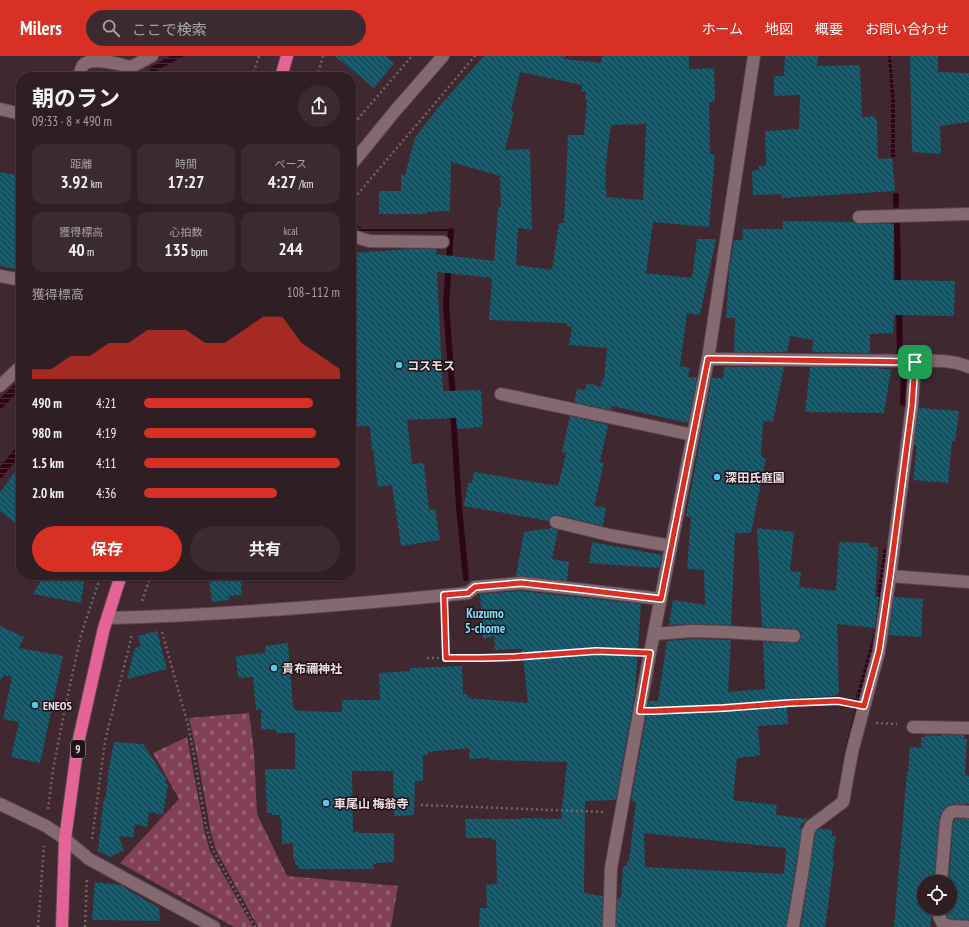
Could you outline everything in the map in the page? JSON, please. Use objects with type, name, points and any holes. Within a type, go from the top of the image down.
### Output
[{"type":"highway","points":[[282,72],[287,56]]},
{"type":"highway","name":"9","points":[[62,927],[64,839],[78,743],[104,628],[119,580]]},
{"type":"street","points":[[80,72],[86,58],[99,59],[131,68],[152,56]]},
{"type":"street","points":[[356,159],[443,56]]},
{"type":"street","points":[[609,927],[611,868],[650,653],[708,359],[754,56]]},
{"type":"street","points":[[0,109],[16,113]]},
{"type":"street","points":[[859,217],[969,214]]},
{"type":"street","points":[[356,237],[368,241],[443,242]]},
{"type":"street","points":[[0,276],[16,279]]},
{"type":"street","points":[[708,359],[915,362],[945,360],[969,367]]},
{"type":"street","points":[[793,927],[808,832],[811,826],[843,802],[852,752],[879,651],[912,406],[915,362]]},
{"type":"street","points":[[0,386],[16,371]]},
{"type":"street","points":[[501,394],[693,435]]},
{"type":"street","points":[[556,522],[609,535],[671,546]]},
{"type":"street","points":[[890,576],[969,582]]},
{"type":"street","points":[[108,618],[158,617],[309,607],[468,593],[475,587],[521,583],[661,599]]},
{"type":"street","points":[[654,634],[693,631],[794,636]]},
{"type":"street","points":[[913,727],[969,728]]},
{"type":"street","points":[[0,804],[46,826],[89,859],[214,927]]},
{"type":"street","points":[[942,875],[947,815],[954,811],[969,812]]},
{"type":"street","points":[[939,915],[942,924],[967,927]]},
{"type":"path","points":[[254,72],[259,56]]},
{"type":"path","points":[[318,72],[323,56]]},
{"type":"path","points":[[356,121],[412,56]]},
{"type":"path","points":[[356,196],[476,56]]},
{"type":"path","points":[[48,809],[53,770],[79,642],[99,580]]},
{"type":"path","points":[[91,844],[105,741],[136,617],[149,580]]},
{"type":"path","points":[[444,595],[446,658]]},
{"type":"path","points":[[158,617],[188,725],[206,826],[213,850],[255,927]]},
{"type":"path","points":[[427,658],[508,657],[596,651],[650,653]]},
{"type":"path","points":[[640,711],[716,709],[838,701],[864,706]]},
{"type":"path","points":[[860,721],[909,725],[913,727]]},
{"type":"path","points":[[421,805],[621,813]]},
{"type":"path","points":[[38,927],[43,877],[44,839]]},
{"type":"path","points":[[84,927],[87,873]]},
{"type":"path","points":[[81,881],[87,881]]},
{"type":"green space","points":[[249,713],[254,752],[257,814],[287,876],[398,886],[391,927],[258,927],[216,850],[211,833],[189,718]]},
{"type":"green space","points":[[187,737],[205,834],[210,851],[253,927],[234,927],[120,863],[179,799],[153,753]]},
{"type":"shaded area","points":[[170,56],[184,56],[154,72],[151,72],[149,68]]},
{"type":"shaded area","points":[[888,56],[891,56],[895,103],[895,157],[891,157],[891,98]]},
{"type":"shaded area","points":[[356,225],[363,228],[448,228],[448,231],[362,231],[356,229]]},
{"type":"shaded area","points":[[16,383],[16,394],[0,410],[0,399]]},
{"type":"shaded area","points":[[16,447],[16,460],[0,480],[0,467]]},
{"type":"shaded area","points":[[884,548],[888,549],[878,633],[866,671],[859,701],[855,701],[874,632],[878,588]]},
{"type":"shaded area","points":[[855,709],[858,709],[838,800],[807,825],[795,884],[802,831],[807,823],[836,801],[845,749]]},
{"type":"building","points":[[335,56],[385,56],[394,63],[374,88]]},
{"type":"building","points":[[484,56],[565,56],[564,59],[601,63],[602,56],[689,56],[689,69],[714,68],[715,102],[709,102],[710,154],[715,155],[709,227],[653,222],[646,273],[692,278],[697,239],[716,239],[700,315],[687,313],[680,366],[690,368],[688,377],[697,377],[688,423],[612,406],[611,410],[574,402],[577,389],[585,390],[587,383],[601,387],[602,380],[604,380],[607,348],[569,345],[572,327],[567,326],[567,323],[489,320],[492,278],[437,272],[443,391],[481,390],[483,424],[482,427],[457,429],[456,418],[407,420],[412,464],[424,464],[429,510],[435,509],[440,540],[401,546],[392,485],[378,487],[370,426],[356,427],[356,253],[436,249],[436,254],[494,261],[498,208],[501,207],[500,176],[451,162],[450,211],[427,212],[427,214],[379,214],[379,191],[401,191],[401,175],[405,175],[415,138],[436,110]],"holes":[[[520,72],[582,85],[581,92],[586,92],[585,100],[587,100],[584,135],[568,135],[564,223],[559,223],[552,270],[516,265],[518,228],[532,230],[530,149],[505,150],[514,112],[511,111]],[[646,124],[643,200],[606,197],[607,189],[605,189],[605,171],[611,125]]]},
{"type":"building","points":[[785,56],[818,56],[817,66],[860,65],[862,117],[874,116],[875,119],[877,119],[878,159],[892,158],[895,191],[782,198],[781,194],[753,195],[752,171],[759,170],[759,166],[766,166],[765,131],[799,129],[800,95],[774,96],[774,76],[784,76]]},
{"type":"building","points":[[910,56],[938,56],[938,72],[969,73],[969,122],[940,126],[941,154],[912,152]]},
{"type":"building","points":[[0,172],[16,175],[16,269],[0,266]]},
{"type":"building","points":[[782,221],[894,224],[893,280],[955,281],[954,316],[894,315],[893,333],[870,334],[870,353],[812,352],[813,340],[790,336],[787,352],[734,352],[735,318],[726,318],[729,272],[734,240],[743,240],[742,229],[783,229]]},
{"type":"building","points":[[724,367],[784,367],[773,422],[763,421],[761,457],[766,458],[751,533],[735,533],[731,625],[669,625],[673,600],[705,605],[704,570],[687,569],[691,517],[686,516],[712,378],[723,378]]},
{"type":"building","points":[[810,367],[877,368],[891,370],[884,413],[805,412]]},
{"type":"building","points":[[919,408],[959,411],[955,441],[952,441],[948,483],[913,480],[917,446],[914,445]]},
{"type":"building","points":[[570,416],[608,425],[600,462],[604,463],[594,506],[606,508],[603,526],[558,515],[551,517],[549,521],[464,506],[468,483],[472,483],[474,472],[558,486],[566,453],[562,452]]},
{"type":"building","points":[[16,471],[16,524],[0,511],[0,492]]},
{"type":"building","points":[[552,528],[558,530],[552,559],[569,562],[567,581],[516,576],[524,532]]},
{"type":"building","points":[[757,528],[794,532],[790,571],[801,572],[799,587],[836,591],[839,542],[870,543],[869,547],[878,547],[875,597],[879,596],[875,628],[837,624],[839,694],[835,696],[793,698],[786,700],[788,724],[758,726],[760,755],[737,758],[733,800],[777,805],[776,815],[807,819],[798,828],[802,828],[786,927],[616,927],[617,898],[621,898],[623,866],[627,866],[627,861],[629,861],[636,802],[631,801],[649,701],[658,701],[667,641],[693,639],[731,640],[728,692],[765,689],[763,642],[794,643],[800,640],[801,633],[794,629],[762,627]],"holes":[[[644,833],[786,848],[784,874],[645,867]]]},
{"type":"building","points":[[592,542],[662,555],[659,568],[589,563]]},
{"type":"building","points":[[41,580],[83,580],[84,582],[81,603],[33,594]]},
{"type":"building","points":[[209,580],[240,580],[242,595],[229,596],[229,600],[212,602]]},
{"type":"building","points":[[521,591],[641,604],[635,692],[616,800],[585,801],[584,893],[603,896],[602,927],[479,927],[480,908],[487,908],[486,885],[497,884],[496,839],[466,838],[465,819],[561,819],[567,762],[489,760],[489,758],[469,759],[469,748],[428,752],[428,755],[423,755],[423,781],[415,781],[414,815],[394,816],[393,771],[352,771],[353,832],[394,833],[394,862],[373,864],[374,869],[298,869],[298,865],[295,865],[295,859],[293,859],[293,843],[282,844],[280,815],[272,815],[272,813],[267,813],[265,769],[295,769],[295,733],[276,733],[276,730],[261,729],[261,709],[256,710],[253,677],[238,678],[236,656],[265,653],[265,646],[288,643],[293,707],[294,710],[300,711],[342,712],[342,700],[380,700],[379,673],[410,671],[410,668],[462,666],[463,694],[468,694],[467,698],[528,703],[522,649],[495,650],[494,636],[483,639],[480,594]]},
{"type":"building","points":[[894,597],[923,599],[921,637],[889,635]]},
{"type":"building","points":[[0,626],[24,637],[19,648],[63,656],[40,763],[11,757],[19,722],[3,719],[12,677],[4,675],[0,681]]},
{"type":"building","points":[[157,631],[167,669],[127,679],[135,648],[141,646],[138,636]]},
{"type":"building","points":[[926,735],[964,735],[964,739],[967,739],[965,775],[969,776],[969,804],[949,805],[944,809],[940,815],[939,821],[935,875],[917,875],[917,915],[932,915],[930,927],[894,927],[910,747],[921,748],[921,737],[926,737]]},
{"type":"building","points":[[114,742],[143,744],[166,779],[166,784],[168,784],[163,815],[149,812],[147,827],[135,824],[133,837],[119,836],[124,850],[110,857],[98,851],[104,797],[105,800],[107,779]]},
{"type":"building","points":[[955,819],[969,819],[969,920],[952,919],[948,918],[947,915],[957,915],[957,875],[949,875],[953,823]]},
{"type":"building","points":[[820,829],[832,830],[832,836],[836,836],[825,927],[801,927],[815,834]]},
{"type":"building","points":[[95,882],[121,885],[125,887],[159,908],[160,921],[92,920]]},
{"type":"waterway","points":[[896,196],[896,205]]},
{"type":"waterway","points":[[897,225],[898,280]]},
{"type":"waterway","points":[[451,231],[446,305],[453,397]]},
{"type":"waterway","points":[[899,308],[900,354]]},
{"type":"waterway","points":[[903,403],[904,373]]},
{"type":"waterway","points":[[453,411],[459,507],[466,578]]},
{"type":"place","name":"コスモス","points":[[399,365]]},
{"type":"place","name":"深田氏庭園","points":[[717,477]]},
{"type":"place","name":"貴布禰神社","points":[[274,668]]},
{"type":"place","name":"ENEOS","points":[[35,705]]},
{"type":"place","name":"車尾山 梅翁寺","points":[[326,803]]},
{"type":"district","name":"Kuzumo 5-chome","points":[[485,620]]},
{"type":"route","points":[[708,359],[915,362],[912,406],[879,651],[864,706],[838,701],[724,708],[640,711],[650,653],[596,651],[515,657],[446,658],[444,595],[468,593],[475,587],[521,583],[661,599],[708,359]]}]
